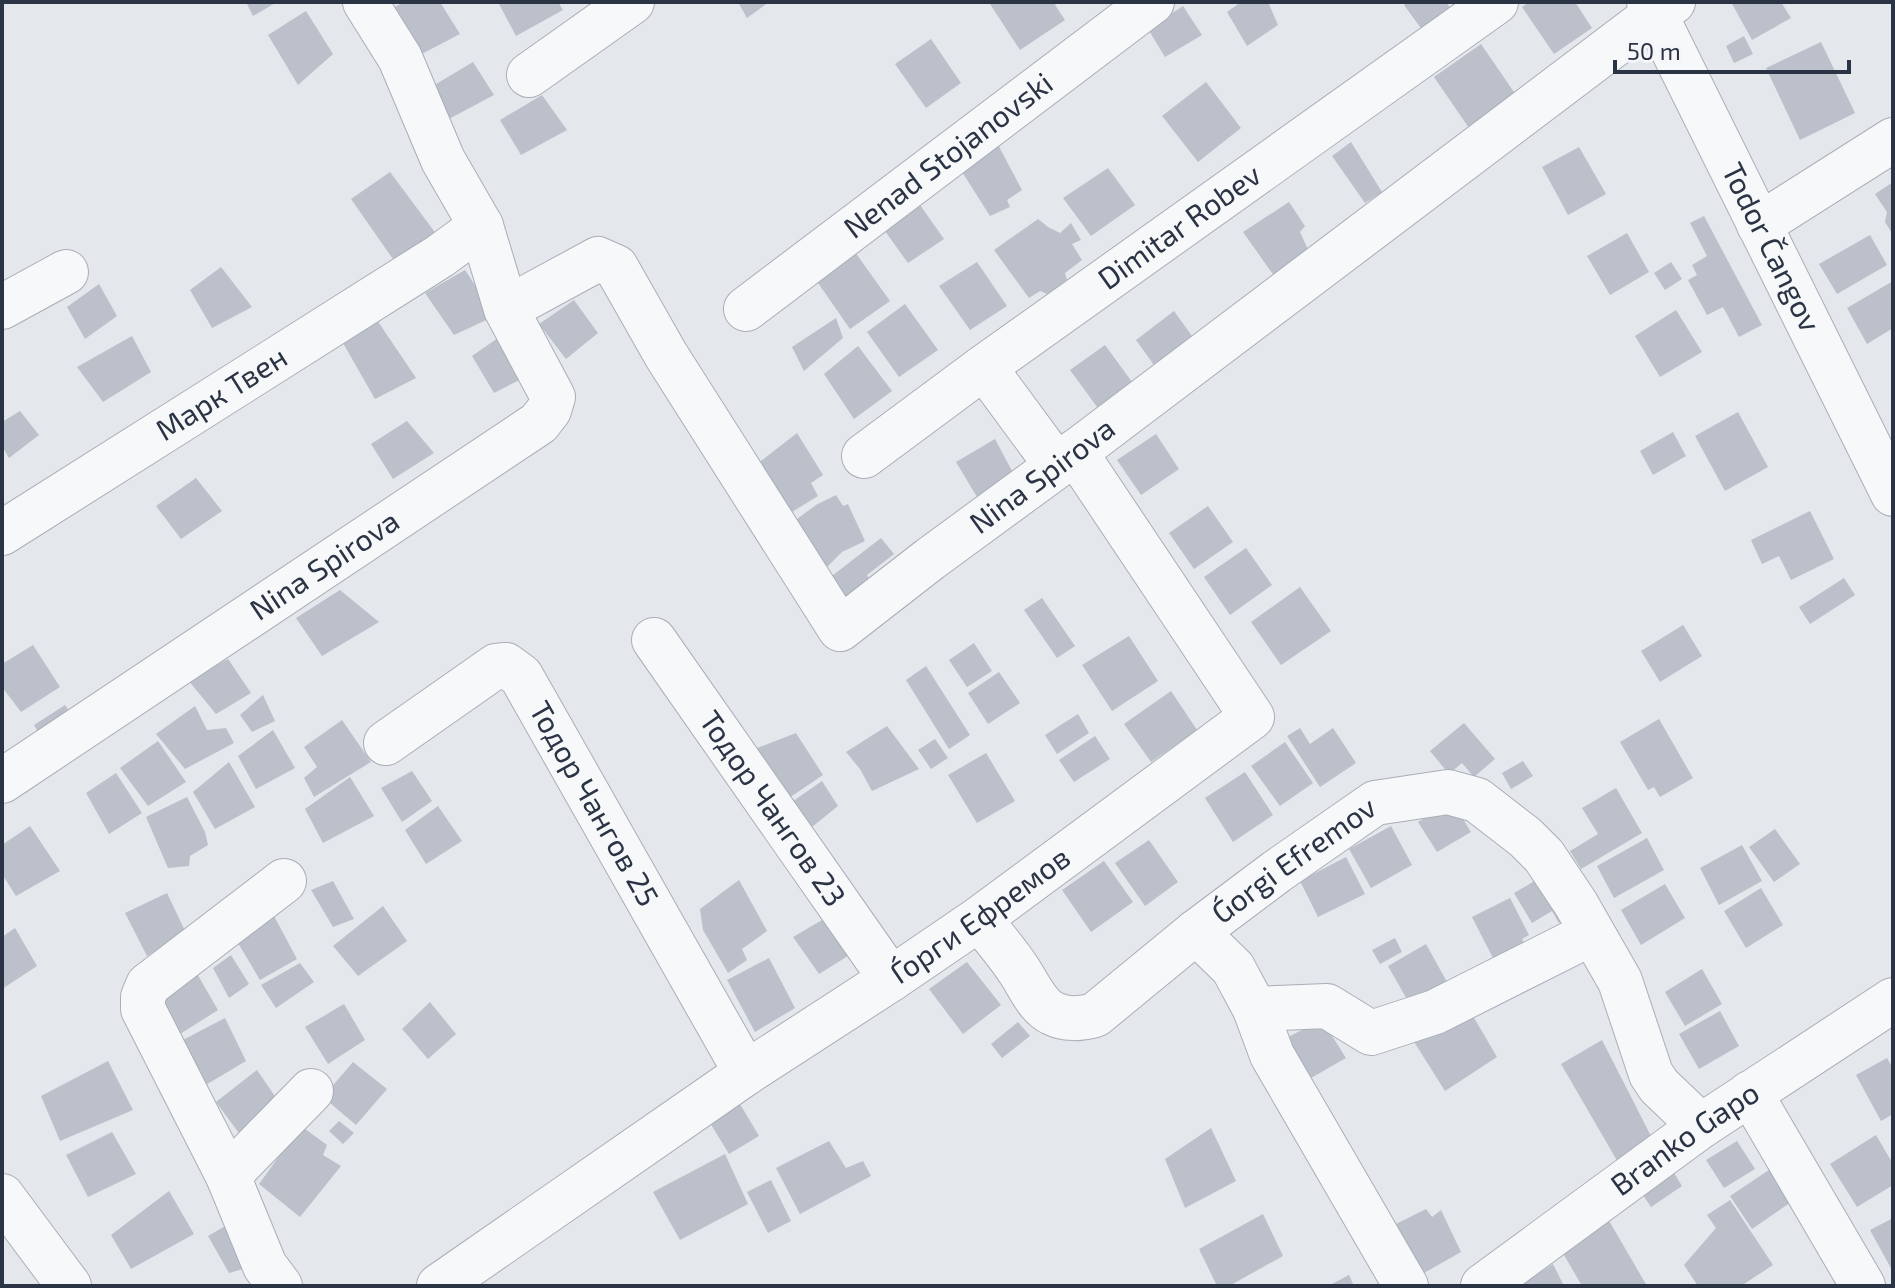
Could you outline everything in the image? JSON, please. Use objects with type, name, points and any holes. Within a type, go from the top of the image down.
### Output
[{"type":"street","points":[[365,2],[400,58],[443,160],[481,226],[506,309]]},
{"type":"street","points":[[529,75],[632,2]]},
{"type":"street","name":"Nenad Stojanovski","points":[[746,309],[1152,2]]},
{"type":"street","name":"Dimitar Robev","points":[[864,456],[1496,2]]},
{"type":"street","name":"Todor Čangov","points":[[1659,6],[1759,225],[1893,494]]},
{"type":"street","name":"Nina Spirova","points":[[2,781],[539,423],[549,410],[553,397],[506,309],[598,259],[616,267],[690,392],[840,629],[1659,6]]},
{"type":"street","points":[[1759,225],[1893,140]]},
{"type":"street","name":"Марк Твен","points":[[2,533],[440,256],[481,226]]},
{"type":"street","points":[[2,307],[66,272]]},
{"type":"street","points":[[984,367],[1066,459]]},
{"type":"street","name":"Ѓорги Ефремов","points":[[439,1286],[746,1073],[979,919],[1252,717],[1066,459]]},
{"type":"street","name":"Тодор Чангов 23","points":[[654,640],[891,979]]},
{"type":"street","name":"Тодор Чангов 25","points":[[386,743],[496,666],[506,665],[521,676],[746,1073]]},
{"type":"street","name":"Ǵorgi Efremov","points":[[979,919],[1017,967],[1040,1003],[1052,1013],[1084,1018],[1095,1015],[1196,932],[1375,803],[1448,792],[1477,800],[1544,856],[1620,981],[1651,1074],[1659,1086],[1701,1126]]},
{"type":"street","points":[[280,1286],[265,1266],[228,1176],[143,1009],[143,997],[148,985],[284,881]]},
{"type":"street","points":[[1196,932],[1233,968],[1255,1009],[1272,1055],[1406,1286]]},
{"type":"street","points":[[1255,1009],[1327,1006],[1371,1033],[1435,1012],[1592,933]]},
{"type":"street","name":"Branko Gapo","points":[[1483,1286],[1701,1126],[1893,1000]]},
{"type":"street","points":[[228,1176],[311,1091]]},
{"type":"street","points":[[1750,1093],[1863,1286]]},
{"type":"street","points":[[2,1196],[69,1286]]},
{"type":"building","points":[[246,2],[277,2],[253,16]]},
{"type":"building","points":[[404,2],[440,2],[460,34],[414,58],[391,9]]},
{"type":"building","points":[[498,2],[558,2],[563,10],[516,36]]},
{"type":"building","points":[[738,2],[769,2],[747,18]]},
{"type":"building","points":[[1059,2],[1055,5],[1065,20],[1020,50],[990,4]]},
{"type":"building","points":[[1241,2],[1268,2],[1278,25],[1247,46],[1227,12]]},
{"type":"building","points":[[1408,2],[1446,2],[1451,9],[1423,31],[1404,5]]},
{"type":"building","points":[[1529,2],[1575,2],[1592,28],[1554,54],[1522,7]]},
{"type":"building","points":[[1731,2],[1781,2],[1791,18],[1752,40]]},
{"type":"building","points":[[1183,6],[1202,35],[1165,57],[1148,29]]},
{"type":"building","points":[[306,11],[333,54],[298,85],[268,35]]},
{"type":"building","points":[[1744,36],[1753,54],[1734,63],[1726,46]]},
{"type":"building","points":[[931,39],[961,83],[926,108],[895,64]]},
{"type":"building","points":[[1821,42],[1855,113],[1800,140],[1766,68]]},
{"type":"building","points":[[1481,44],[1516,95],[1469,128],[1434,77]]},
{"type":"building","points":[[473,62],[494,95],[445,121],[426,90]]},
{"type":"building","points":[[1206,82],[1241,128],[1198,162],[1162,116]]},
{"type":"building","points":[[542,95],[567,130],[521,155],[500,120]]},
{"type":"building","points":[[995,139],[1022,190],[1007,200],[1010,207],[990,216],[957,164]]},
{"type":"building","points":[[1351,142],[1382,192],[1365,203],[1332,156]]},
{"type":"building","points":[[1579,147],[1606,194],[1568,215],[1542,167]]},
{"type":"building","points":[[1108,168],[1135,205],[1091,236],[1063,198]]},
{"type":"building","points":[[390,172],[437,235],[395,262],[351,199]]},
{"type":"building","points":[[1893,182],[1893,235],[1885,222],[1887,212],[1875,194]]},
{"type":"building","points":[[918,202],[944,239],[908,263],[882,227]]},
{"type":"building","points":[[1289,202],[1305,226],[1300,232],[1310,254],[1277,280],[1243,232]]},
{"type":"building","points":[[1704,216],[1762,325],[1739,337],[1723,307],[1707,315],[1688,280],[1697,275],[1692,265],[1707,256],[1690,223]]},
{"type":"building","points":[[1038,219],[1060,233],[1071,223],[1081,240],[1072,244],[1082,260],[1065,273],[1067,280],[1047,294],[1040,291],[1029,298],[994,250]]},
{"type":"building","points":[[1627,233],[1649,272],[1610,295],[1587,256]]},
{"type":"building","points":[[1870,235],[1887,265],[1837,294],[1819,264]]},
{"type":"building","points":[[855,252],[890,301],[850,329],[816,280]]},
{"type":"building","points":[[977,262],[1007,306],[970,330],[939,286]]},
{"type":"building","points":[[1671,262],[1682,279],[1665,290],[1654,273]]},
{"type":"building","points":[[221,267],[252,307],[212,328],[190,290]]},
{"type":"building","points":[[465,270],[495,316],[454,335],[425,293]]},
{"type":"building","points":[[1893,281],[1893,328],[1867,344],[1847,308]]},
{"type":"building","points":[[99,284],[117,316],[85,339],[67,307]]},
{"type":"building","points":[[574,300],[598,333],[566,359],[539,324]]},
{"type":"building","points":[[905,304],[938,350],[899,377],[867,332]]},
{"type":"building","points":[[1676,310],[1702,352],[1660,377],[1635,336]]},
{"type":"building","points":[[1174,311],[1197,343],[1159,372],[1136,340]]},
{"type":"building","points":[[836,318],[843,338],[804,371],[792,347]]},
{"type":"building","points":[[377,320],[416,378],[375,399],[339,336]]},
{"type":"building","points":[[505,333],[531,374],[494,393],[472,356]]},
{"type":"building","points":[[132,336],[151,372],[103,402],[77,367]]},
{"type":"building","points":[[1105,345],[1135,386],[1100,411],[1070,370]]},
{"type":"building","points":[[858,346],[892,391],[854,419],[824,374]]},
{"type":"building","points":[[20,411],[39,435],[9,458],[2,446],[2,422]]},
{"type":"building","points":[[1738,412],[1768,467],[1725,491],[1695,436]]},
{"type":"building","points":[[407,421],[434,453],[393,479],[371,444]]},
{"type":"building","points":[[1673,432],[1686,456],[1653,475],[1640,451]]},
{"type":"building","points":[[797,433],[823,475],[811,483],[818,496],[792,512],[757,464]]},
{"type":"building","points":[[1156,434],[1179,469],[1141,495],[1117,460]]},
{"type":"building","points":[[995,439],[1019,484],[983,507],[956,462]]},
{"type":"building","points":[[196,478],[222,511],[181,539],[156,506]]},
{"type":"building","points":[[836,495],[843,506],[848,504],[865,541],[842,552],[823,571],[793,522]]},
{"type":"building","points":[[1208,506],[1233,542],[1194,569],[1169,533]]},
{"type":"building","points":[[1810,511],[1834,559],[1791,580],[1779,556],[1762,564],[1751,540]]},
{"type":"building","points":[[881,538],[894,554],[867,575],[876,592],[849,610],[828,579]]},
{"type":"building","points":[[1246,548],[1272,585],[1230,615],[1204,577]]},
{"type":"building","points":[[1844,578],[1855,595],[1810,624],[1799,607]]},
{"type":"building","points":[[1300,587],[1331,631],[1281,665],[1251,622]]},
{"type":"building","points":[[340,590],[379,622],[322,656],[296,618]]},
{"type":"building","points":[[1042,598],[1075,646],[1057,658],[1024,610]]},
{"type":"building","points":[[1683,625],[1702,656],[1660,682],[1641,651]]},
{"type":"building","points":[[1129,636],[1158,681],[1112,711],[1082,665]]},
{"type":"building","points":[[974,643],[992,671],[967,687],[949,660]]},
{"type":"building","points":[[33,645],[60,687],[21,712],[2,687],[2,664]]},
{"type":"building","points":[[228,659],[251,693],[216,714],[188,680]]},
{"type":"building","points":[[926,666],[970,735],[949,749],[906,680]]},
{"type":"building","points":[[999,672],[1020,703],[988,724],[968,693]]},
{"type":"building","points":[[1171,691],[1197,730],[1151,762],[1124,724]]},
{"type":"building","points":[[263,695],[275,721],[252,732],[240,715]]},
{"type":"building","points":[[65,705],[78,724],[45,743],[34,725]]},
{"type":"building","points":[[195,706],[207,730],[226,728],[234,743],[185,769],[156,734]]},
{"type":"building","points":[[1078,714],[1089,733],[1057,754],[1045,735]]},
{"type":"building","points":[[1659,719],[1693,778],[1660,797],[1654,787],[1648,790],[1620,742]]},
{"type":"building","points":[[342,720],[371,762],[314,797],[304,778],[317,767],[304,747]]},
{"type":"building","points":[[1464,723],[1495,759],[1474,777],[1462,763],[1449,774],[1430,751]]},
{"type":"building","points":[[887,726],[919,769],[872,791],[846,752]]},
{"type":"building","points":[[1300,728],[1310,744],[1333,728],[1356,763],[1320,787],[1287,736]]},
{"type":"building","points":[[273,730],[295,768],[256,789],[238,756]]},
{"type":"building","points":[[796,733],[823,775],[786,800],[752,750]]},
{"type":"building","points":[[1095,736],[1110,759],[1074,782],[1059,760]]},
{"type":"building","points":[[935,739],[948,758],[931,769],[918,750]]},
{"type":"building","points":[[158,741],[186,782],[148,806],[120,768]]},
{"type":"building","points":[[1285,742],[1313,783],[1280,806],[1251,766]]},
{"type":"building","points":[[986,753],[1015,801],[977,823],[948,775]]},
{"type":"building","points":[[1523,761],[1533,776],[1511,789],[1502,773]]},
{"type":"building","points":[[229,762],[255,807],[215,829],[193,792]]},
{"type":"building","points":[[412,771],[432,801],[402,822],[381,788]]},
{"type":"building","points":[[1245,772],[1273,815],[1233,842],[1205,798]]},
{"type":"building","points":[[116,773],[142,813],[109,834],[86,793]]},
{"type":"building","points":[[350,777],[374,816],[323,843],[305,809]]},
{"type":"building","points":[[822,781],[838,806],[807,831],[789,804]]},
{"type":"building","points":[[1616,788],[1642,833],[1581,869],[1570,851],[1598,834],[1582,808]]},
{"type":"building","points":[[187,797],[205,832],[208,845],[190,856],[189,866],[168,868],[146,817]]},
{"type":"building","points":[[1452,801],[1471,832],[1437,852],[1418,822]]},
{"type":"building","points":[[438,806],[462,841],[426,864],[405,830]]},
{"type":"building","points":[[30,826],[60,871],[16,896],[2,874],[2,845]]},
{"type":"building","points":[[1391,826],[1412,865],[1371,888],[1349,849]]},
{"type":"building","points":[[1775,829],[1800,864],[1774,882],[1749,847]]},
{"type":"building","points":[[1647,838],[1664,870],[1614,898],[1597,866]]},
{"type":"building","points":[[1149,840],[1178,882],[1145,906],[1115,863]]},
{"type":"building","points":[[1742,845],[1762,881],[1719,905],[1700,868]]},
{"type":"building","points":[[1346,857],[1365,894],[1318,917],[1300,881]]},
{"type":"building","points":[[1104,861],[1133,902],[1091,932],[1062,890]]},
{"type":"building","points":[[1550,872],[1575,914],[1559,923],[1552,911],[1532,923],[1514,893]]},
{"type":"building","points":[[739,880],[767,931],[742,949],[747,960],[728,973],[703,930],[700,909]]},
{"type":"building","points":[[333,881],[354,919],[333,927],[311,890]]},
{"type":"building","points":[[1665,884],[1685,918],[1641,945],[1621,910]]},
{"type":"building","points":[[1761,888],[1783,925],[1746,948],[1724,911]]},
{"type":"building","points":[[167,893],[186,933],[147,956],[125,913]]},
{"type":"building","points":[[1510,898],[1529,935],[1522,939],[1528,950],[1497,966],[1472,917]]},
{"type":"building","points":[[383,906],[407,941],[358,976],[333,946]]},
{"type":"building","points":[[834,913],[859,949],[819,974],[793,937]]},
{"type":"building","points":[[274,916],[297,959],[260,980],[235,938]]},
{"type":"building","points":[[15,928],[37,966],[2,989],[2,937]]},
{"type":"building","points":[[1395,938],[1402,952],[1380,964],[1372,950]]},
{"type":"building","points":[[1426,944],[1447,982],[1409,1003],[1388,966]]},
{"type":"building","points":[[231,955],[249,984],[229,998],[213,968]]},
{"type":"building","points":[[769,958],[795,1008],[755,1032],[727,980]]},
{"type":"building","points":[[967,962],[1001,1005],[963,1034],[929,989]]},
{"type":"building","points":[[300,963],[314,982],[276,1008],[261,985]]},
{"type":"building","points":[[1702,969],[1722,1004],[1685,1026],[1665,992]]},
{"type":"building","points":[[196,972],[218,1010],[177,1036],[156,992]]},
{"type":"building","points":[[430,1002],[456,1034],[428,1059],[402,1029]]},
{"type":"building","points":[[344,1004],[365,1040],[328,1064],[305,1027]]},
{"type":"building","points":[[1466,1004],[1497,1057],[1445,1091],[1411,1037]]},
{"type":"building","points":[[1720,1011],[1739,1046],[1699,1069],[1679,1034]]},
{"type":"building","points":[[225,1018],[246,1061],[204,1086],[179,1042]]},
{"type":"building","points":[[1322,1020],[1346,1058],[1304,1082],[1278,1042]]},
{"type":"building","points":[[1018,1022],[1030,1036],[1002,1058],[991,1044]]},
{"type":"building","points":[[1602,1040],[1653,1140],[1619,1164],[1561,1064]]},
{"type":"building","points":[[1887,1058],[1893,1069],[1893,1114],[1881,1121],[1856,1075]]},
{"type":"building","points":[[108,1061],[133,1110],[60,1141],[41,1096]]},
{"type":"building","points":[[353,1062],[387,1089],[356,1125],[323,1097]]},
{"type":"building","points":[[257,1070],[283,1108],[247,1144],[216,1102]]},
{"type":"building","points":[[737,1099],[759,1136],[729,1154],[707,1118]]},
{"type":"building","points":[[339,1121],[354,1133],[343,1144],[329,1131]]},
{"type":"building","points":[[301,1126],[327,1145],[323,1155],[341,1166],[300,1217],[259,1184]]},
{"type":"building","points":[[1211,1128],[1236,1181],[1185,1208],[1165,1159]]},
{"type":"building","points":[[112,1132],[136,1174],[88,1197],[66,1155]]},
{"type":"building","points":[[1876,1135],[1893,1164],[1893,1185],[1857,1207],[1830,1164]]},
{"type":"building","points":[[829,1141],[846,1168],[863,1161],[871,1176],[800,1214],[776,1168]]},
{"type":"building","points":[[1737,1141],[1755,1169],[1724,1188],[1706,1160]]},
{"type":"building","points":[[725,1154],[748,1204],[680,1240],[653,1192]]},
{"type":"building","points":[[1775,1166],[1797,1198],[1752,1229],[1730,1196]]},
{"type":"building","points":[[1671,1168],[1682,1186],[1651,1207],[1639,1189]]},
{"type":"building","points":[[771,1180],[791,1221],[768,1233],[747,1192]]},
{"type":"building","points":[[169,1191],[194,1234],[131,1269],[111,1235]]},
{"type":"building","points":[[1730,1200],[1773,1265],[1741,1286],[1698,1286],[1684,1265],[1716,1228],[1707,1215]]},
{"type":"building","points":[[1426,1209],[1432,1217],[1441,1210],[1461,1252],[1417,1277],[1392,1226]]},
{"type":"building","points":[[1263,1214],[1283,1256],[1229,1286],[1217,1286],[1199,1249]]},
{"type":"building","points":[[239,1218],[243,1269],[229,1273],[208,1236]]},
{"type":"building","points":[[1893,1218],[1893,1272],[1870,1230]]},
{"type":"building","points":[[1608,1219],[1647,1286],[1582,1286],[1560,1248]]},
{"type":"building","points":[[1553,1264],[1564,1286],[1519,1286]]},
{"type":"building","points":[[1349,1275],[1354,1286],[1328,1286]]}]
